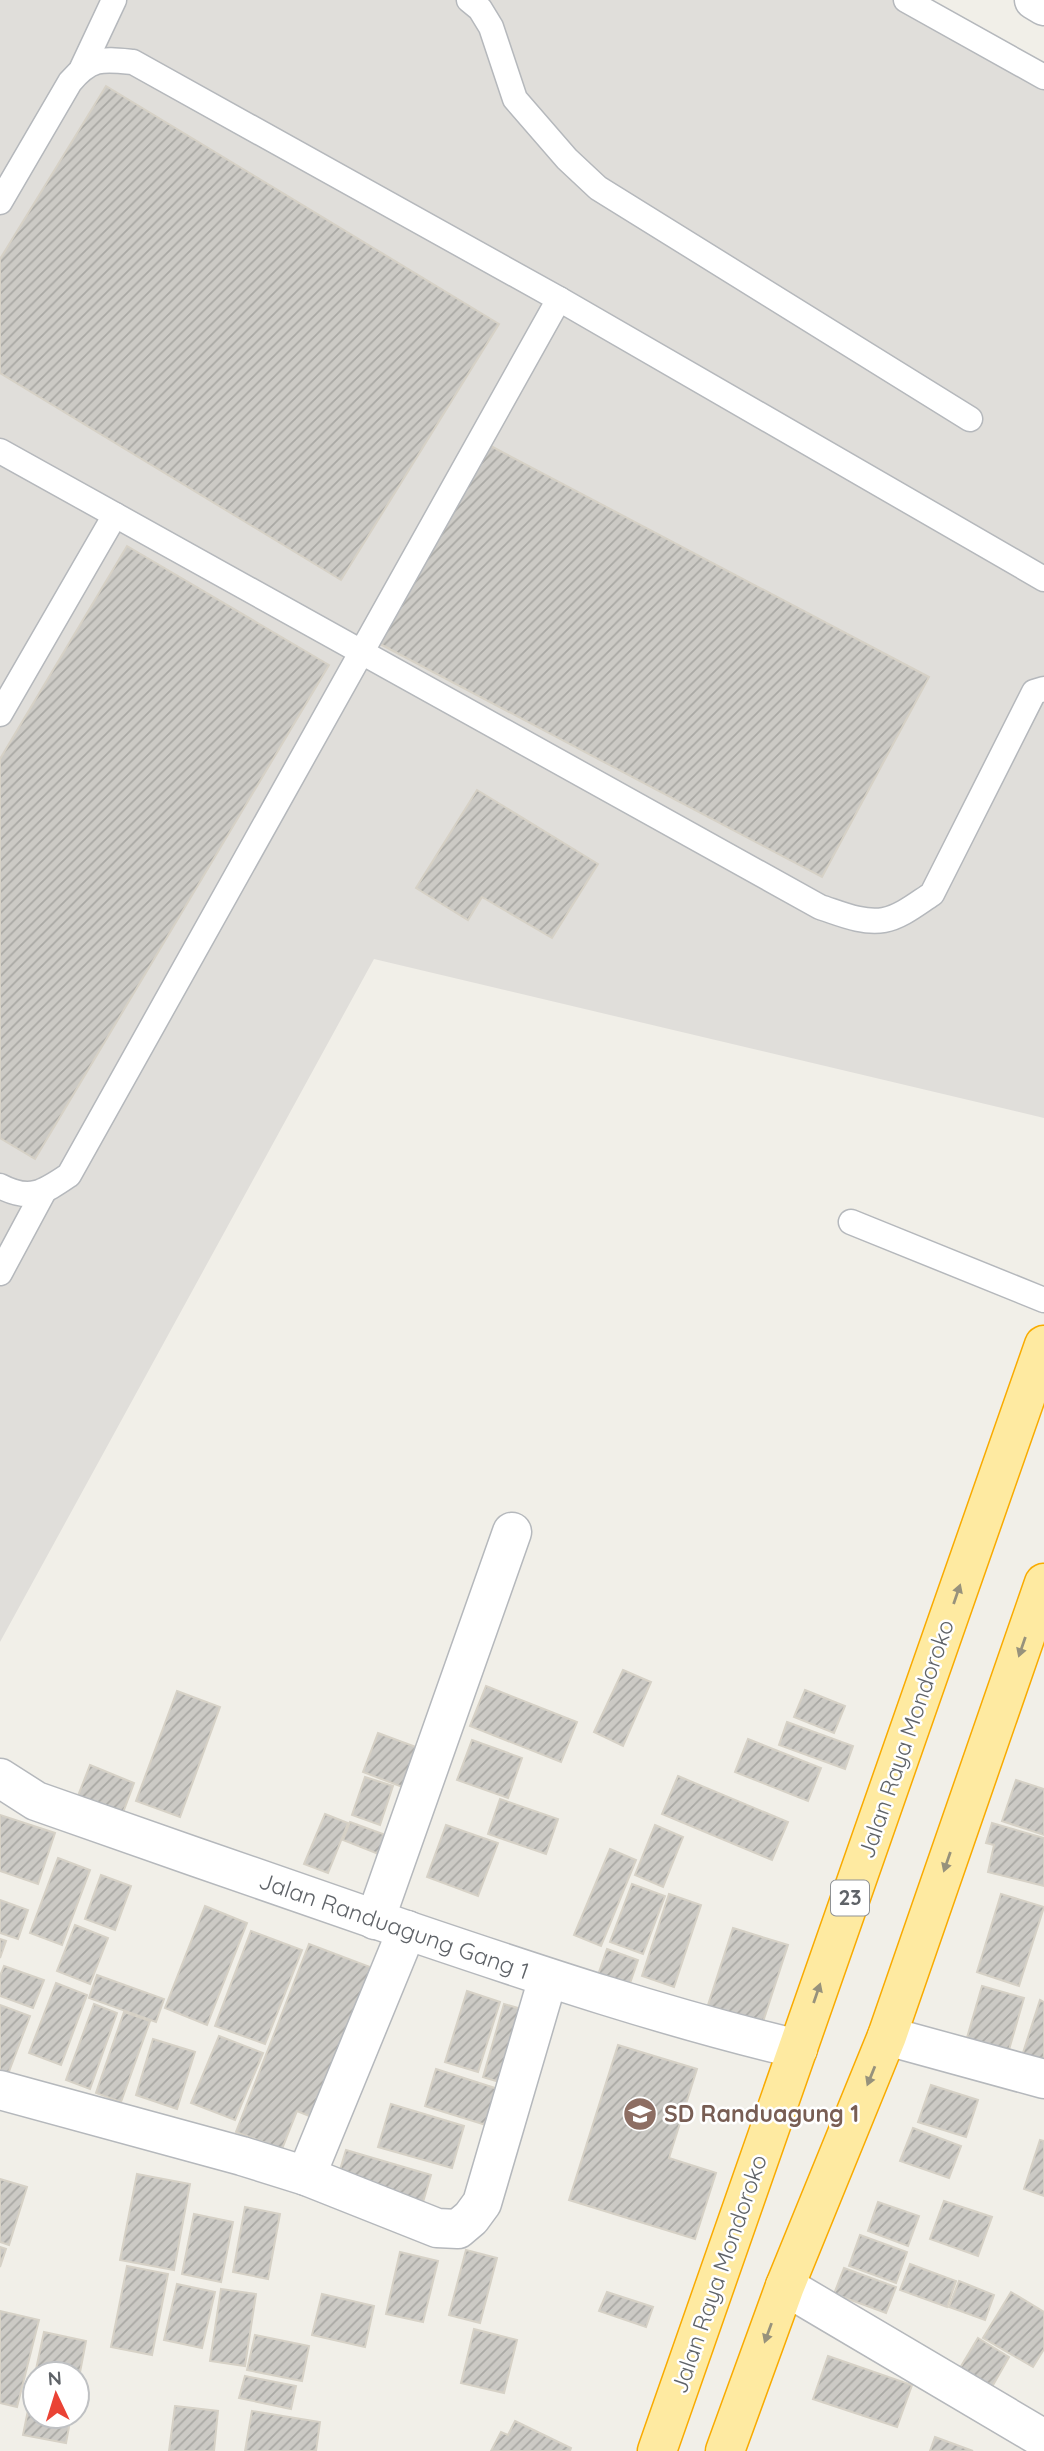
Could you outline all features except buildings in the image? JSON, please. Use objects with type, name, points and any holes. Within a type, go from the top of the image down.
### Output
[{"type":"highway","name":"Jalan Raya Mondoroko","points":[[657,2451],[1044,1345]]},
{"type":"highway","points":[[725,2451],[785,2286],[887,2036],[1044,1583]]},
{"type":"street","points":[[1034,0],[1044,6]]},
{"type":"street","points":[[306,2176],[391,1925],[512,1532]]},
{"type":"street","name":"Jalan Randuagung Gang 1","points":[[0,1778],[36,1801],[391,1925],[548,1978],[722,2031],[798,2049]]},
{"type":"street","points":[[0,2090],[242,2155],[306,2176],[437,2228],[458,2229],[482,2203],[548,1978]]},
{"type":"street","points":[[887,2036],[1044,2079]]},
{"type":"street","points":[[785,2286],[1044,2439]]},
{"type":"lane","points":[[0,202],[70,82],[82,68],[114,0]]},
{"type":"lane","points":[[469,0],[480,9],[491,27],[515,99],[567,159],[597,188],[970,419]]},
{"type":"lane","points":[[906,0],[1044,78]]},
{"type":"lane","points":[[82,68],[102,58],[133,62],[559,299],[1044,579]]},
{"type":"lane","points":[[0,1273],[43,1193],[69,1175],[559,299]]},
{"type":"lane","points":[[0,451],[820,907],[861,920],[884,920],[932,894],[1034,692],[1044,689]]},
{"type":"lane","points":[[0,714],[115,515]]},
{"type":"lane","points":[[0,1186],[14,1193],[43,1193]]},
{"type":"lane","points":[[851,1223],[1044,1300]]},
{"type":"shaded area","points":[[0,0],[932,0],[1044,63],[1044,1118],[374,959],[0,1642]]},
{"type":"place","name":"SD Randuagung 1","points":[[640,2114]]}]
